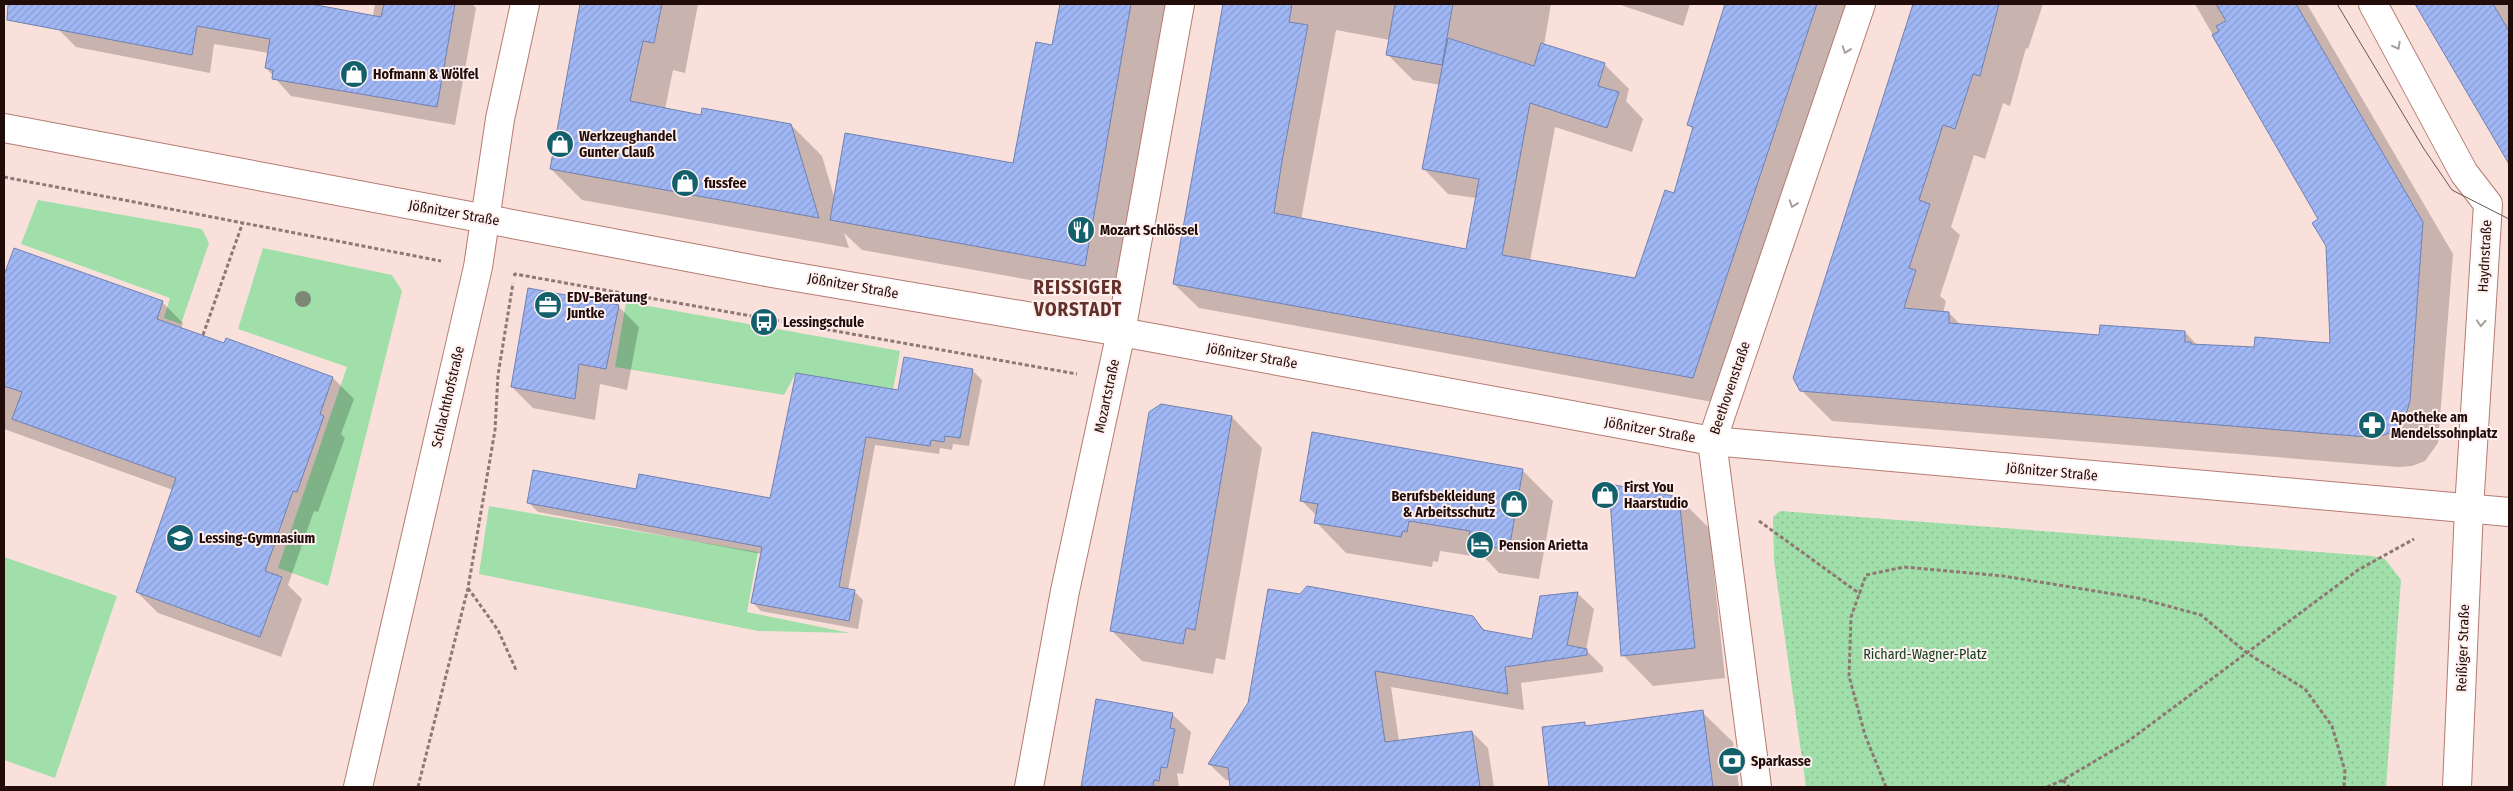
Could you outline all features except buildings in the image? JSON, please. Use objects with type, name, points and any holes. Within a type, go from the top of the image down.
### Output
[{"type":"street","name":"Schlachthofstraße","points":[[358,787],[478,268],[500,119],[525,4]]},
{"type":"street","name":"Mozartstraße","points":[[1029,787],[1065,591],[1120,332],[1180,4]]},
{"type":"street","name":"Beethovenstraße","points":[[1757,787],[1712,441],[1861,4]]},
{"type":"street","name":"Haydnstraße","points":[[2374,4],[2464,172],[2498,209],[2469,510]]},
{"type":"street","name":"Jößnitzer Straße","points":[[4,128],[772,273],[1120,332],[1712,441],[2469,510],[2509,512]]},
{"type":"street","name":"Reißiger Straße","points":[[2457,787],[2469,510]]},
{"type":"path","points":[[4,178],[441,261]]},
{"type":"path","points":[[203,335],[243,222]]},
{"type":"path","points":[[418,787],[468,588],[495,430],[498,375],[514,274],[1110,380]]},
{"type":"path","points":[[1720,493],[1860,594]]},
{"type":"path","points":[[2046,787],[2063,780],[2127,742],[2358,570],[2418,538]]},
{"type":"path","points":[[1886,787],[1866,735],[1849,676],[1851,617],[1866,575],[1904,568],[2003,576],[2138,598],[2201,615],[2248,653],[2305,689],[2332,726],[2345,771],[2344,787]]},
{"type":"path","points":[[468,588],[498,630],[517,672]]},
{"type":"path","points":[[2063,780],[2069,787]]},
{"type":"green space","points":[[38,200],[202,229],[209,243],[181,324],[164,318],[170,298],[21,244]]},
{"type":"green space","points":[[263,248],[392,275],[402,291],[328,586],[278,568],[347,367],[238,329]]},
{"type":"green space","points":[[626,302],[900,351],[893,390],[796,373],[784,395],[615,367]]},
{"type":"green space","points":[[489,506],[758,552],[747,612],[850,633],[758,631],[479,574]]},
{"type":"green space","name":"Richard-Wagner-Platz","points":[[1780,511],[2372,556],[2385,559],[2401,580],[2386,787],[1806,787],[1774,561],[1773,517]]},
{"type":"green space","points":[[4,557],[117,596],[55,778],[4,760]]},
{"type":"tram line","points":[[2337,4],[2424,149],[2452,190],[2509,219]]},
{"type":"place","name":"Hofmann & Wölfel","points":[[354,74]]},
{"type":"place","name":"Werkzeughandel Gunter Clauß","points":[[560,144]]},
{"type":"place","name":"fussfee","points":[[685,183]]},
{"type":"place","name":"Mozart Schlössel","points":[[1081,230]]},
{"type":"place","name":"EDV-Beratung Juntke","points":[[548,305]]},
{"type":"place","name":"Lessingschule","points":[[764,322]]},
{"type":"place","name":"Apotheke am Mendelssohnplatz","points":[[2372,425]]},
{"type":"place","name":"First You Haarstudio","points":[[1605,495]]},
{"type":"place","name":"Berufsbekleidung & Arbeitsschutz","points":[[1514,504]]},
{"type":"place","name":"Lessing-Gymnasium","points":[[180,538]]},
{"type":"place","name":"Pension Arietta","points":[[1480,545]]},
{"type":"place","name":"Sparkasse","points":[[1732,761]]},
{"type":"district","name":"REISSIGER VORSTADT","points":[[1078,298]]}]
